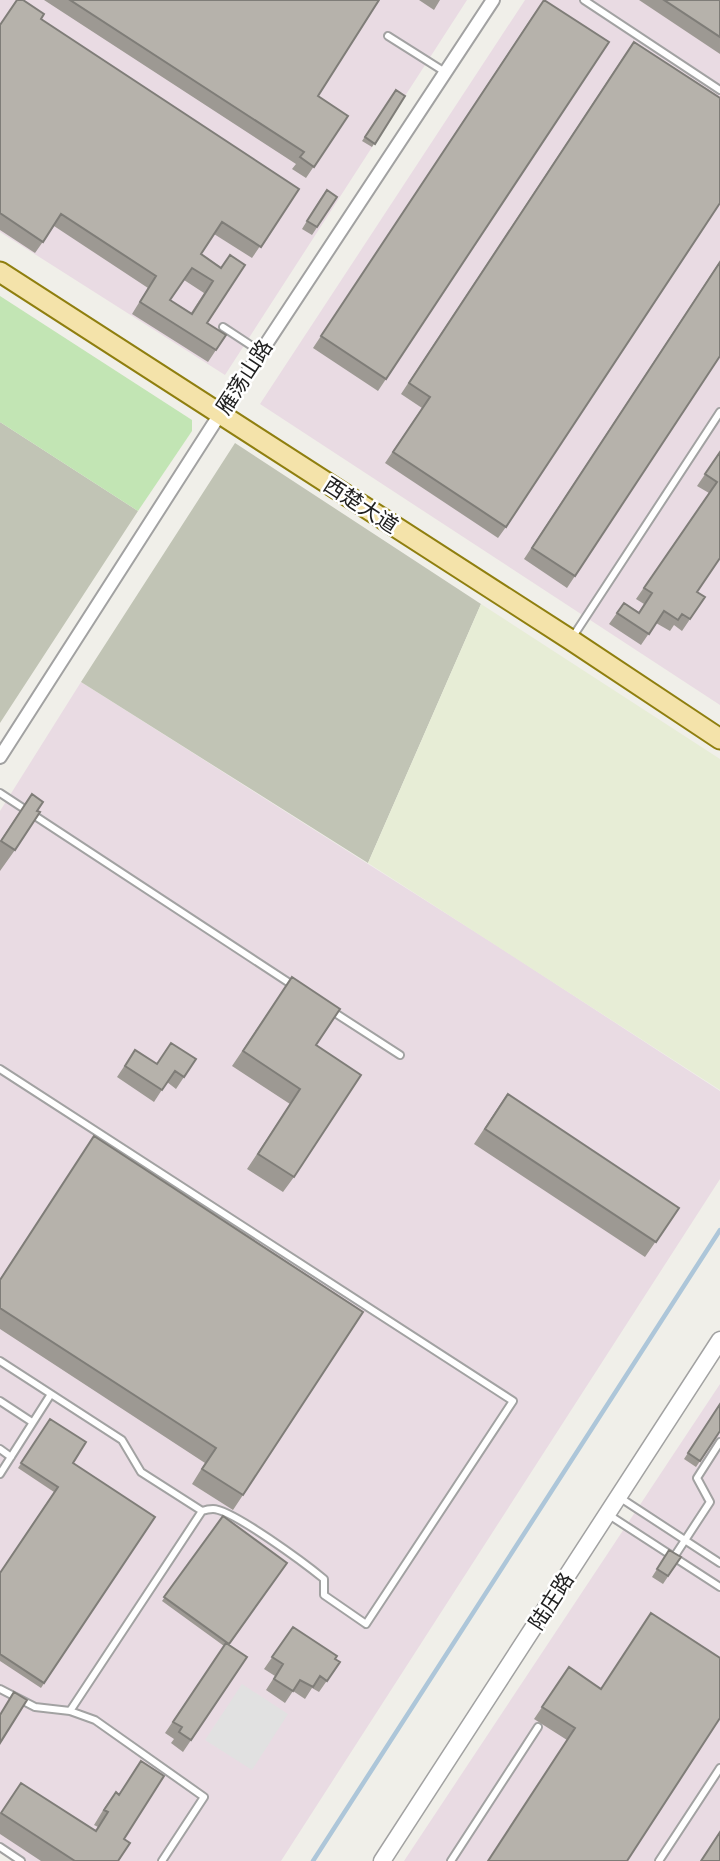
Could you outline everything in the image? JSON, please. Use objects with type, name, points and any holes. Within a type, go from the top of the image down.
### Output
[{"type":"main road","name":"西楚大道","points":[[0,272],[720,739]]},
{"type":"street","name":"雁荡山路","points":[[0,757],[220,414],[493,0]]},
{"type":"street","name":"陆庄路","points":[[382,1861],[720,1340]]},
{"type":"lane","points":[[584,0],[720,90]]},
{"type":"lane","points":[[388,36],[445,72]]},
{"type":"lane","points":[[223,327],[261,352]]},
{"type":"lane","points":[[571,640],[720,412]]},
{"type":"lane","points":[[0,793],[297,988]]},
{"type":"lane","points":[[320,1003],[400,1055]]},
{"type":"lane","points":[[0,1069],[513,1401],[366,1624],[324,1595],[324,1579],[309,1567],[240,1521],[215,1508],[202,1511],[70,1711]]},
{"type":"lane","points":[[0,1361],[122,1440],[141,1472],[202,1511]]},
{"type":"lane","points":[[0,1474],[51,1394]]},
{"type":"lane","points":[[0,1401],[32,1422]]},
{"type":"lane","points":[[674,1557],[710,1502],[697,1478],[720,1442]]},
{"type":"lane","points":[[0,1449],[11,1457]]},
{"type":"lane","points":[[619,1497],[720,1563]]},
{"type":"lane","points":[[607,1514],[720,1587]]},
{"type":"lane","points":[[0,1689],[34,1707],[70,1711],[95,1720],[204,1797],[162,1861]]},
{"type":"lane","points":[[450,1861],[538,1727]]},
{"type":"lane","points":[[659,1861],[720,1768]]},
{"type":"lane","points":[[0,1847],[21,1861]]},
{"type":"shaded area","points":[[0,0],[467,0],[225,375],[0,232]]},
{"type":"shaded area","points":[[525,0],[720,0],[720,705],[260,404]]},
{"type":"shaded area","points":[[0,422],[138,511],[0,723]]},
{"type":"shaded area","points":[[235,443],[481,604],[368,863],[81,682]]},
{"type":"shaded area","points":[[481,604],[720,759],[720,1090],[368,863]]},
{"type":"shaded area","points":[[81,682],[499,947],[720,1091],[720,1179],[281,1861],[12,1861],[0,1853],[0,811]]},
{"type":"shaded area","points":[[720,1384],[720,1861],[404,1861]]},
{"type":"shaded area","points":[[242,1684],[288,1714],[252,1770],[205,1740]]},
{"type":"green space","points":[[0,296],[192,420],[192,431],[138,511],[0,422]]},
{"type":"building","points":[[17,0],[23,0],[44,14],[41,19],[299,189],[261,247],[222,222],[201,254],[221,268],[230,255],[245,265],[207,323],[226,335],[216,350],[140,302],[156,276],[61,214],[43,242],[0,213],[0,25]],"holes":[[[192,268],[213,281],[192,314],[170,300]]]},
{"type":"building","points":[[70,0],[379,0],[318,96],[348,116],[314,167],[300,157],[304,152]]},
{"type":"building","points":[[544,0],[609,42],[386,379],[321,336]]},
{"type":"building","points":[[664,0],[720,0],[720,37]]},
{"type":"building","points":[[634,42],[720,98],[720,203],[506,527],[393,452],[430,397],[409,383]]},
{"type":"building","points":[[396,90],[405,96],[375,144],[365,137]]},
{"type":"building","points":[[327,190],[337,197],[317,227],[307,221]]},
{"type":"building","points":[[720,262],[720,356],[575,576],[532,548]]},
{"type":"building","points":[[720,452],[720,558],[697,592],[705,597],[690,619],[682,614],[678,620],[664,611],[649,634],[617,613],[624,603],[639,613],[652,593],[644,588],[717,482],[705,474]]},
{"type":"building","points":[[32,794],[43,802],[37,811],[40,812],[15,850],[1,841]]},
{"type":"building","points":[[292,977],[340,1009],[316,1045],[361,1075],[294,1177],[258,1154],[300,1089],[243,1051]]},
{"type":"building","points":[[171,1043],[196,1059],[184,1077],[175,1071],[162,1090],[125,1066],[135,1050],[157,1064]]},
{"type":"building","points":[[508,1094],[679,1208],[656,1242],[485,1129]]},
{"type":"building","points":[[94,1136],[363,1312],[243,1495],[202,1469],[216,1448],[0,1308],[0,1280]]},
{"type":"building","points":[[720,1404],[720,1431],[700,1461],[688,1453]]},
{"type":"building","points":[[50,1419],[86,1442],[73,1463],[155,1517],[44,1683],[0,1654],[0,1573],[58,1487],[21,1463]]},
{"type":"building","points":[[223,1516],[287,1563],[229,1644],[164,1597]]},
{"type":"building","points":[[669,1550],[681,1557],[668,1576],[657,1569]]},
{"type":"building","points":[[651,1613],[720,1658],[720,1718],[627,1861],[488,1861],[575,1728],[542,1707],[569,1667],[601,1689]]},
{"type":"building","points":[[293,1627],[337,1656],[335,1659],[340,1662],[327,1681],[320,1676],[313,1687],[300,1680],[293,1691],[274,1679],[283,1664],[272,1657]]},
{"type":"building","points":[[226,1643],[247,1657],[191,1740],[179,1732],[182,1727],[173,1722]]},
{"type":"building","points":[[14,1692],[27,1700],[0,1743],[0,1715]]},
{"type":"building","points":[[141,1761],[164,1776],[124,1839],[130,1843],[118,1861],[75,1861],[1,1813],[21,1783],[96,1831],[108,1812],[104,1810],[116,1792],[119,1795]]},
{"type":"building","points":[[720,1832],[720,1861],[701,1861]]},
{"type":"waterway","points":[[313,1861],[720,1230]]}]
